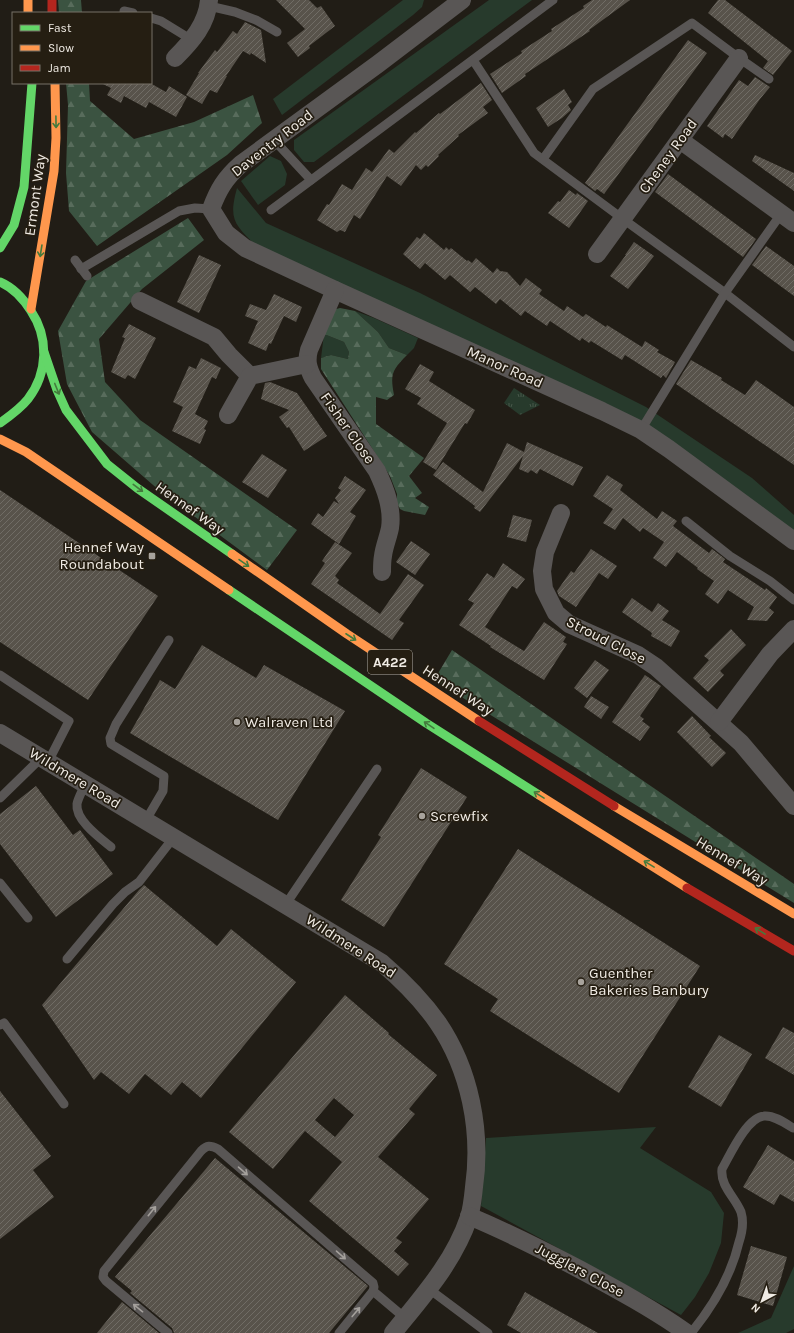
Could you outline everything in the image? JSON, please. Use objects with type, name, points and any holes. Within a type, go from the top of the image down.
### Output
[{"type":"main road","points":[[28,0],[28,12]]},
{"type":"main road","points":[[52,0],[52,12]]},
{"type":"main road","name":"Ermont Way","points":[[0,248],[14,225],[24,187],[32,84]]},
{"type":"main road","name":"Ermont Way","points":[[31,309],[54,171],[56,138],[55,84]]},
{"type":"main road","points":[[10,206],[24,187]]},
{"type":"main road","points":[[0,282],[20,295],[31,309],[39,323],[43,339],[44,352],[43,367],[31,396],[10,418],[0,423]]},
{"type":"main road","name":"Hennef Way","points":[[44,352],[57,390],[66,410],[78,428],[108,464],[137,488],[347,634],[463,710],[620,810],[794,914]]},
{"type":"main road","name":"A422","points":[[0,439],[26,452],[56,472],[433,728],[643,860],[794,951]]},
{"type":"street","name":"Daventry Road","points":[[211,209],[220,188],[232,172],[273,139],[378,64],[460,1]]},
{"type":"street","points":[[175,58],[192,40],[202,26],[209,3]]},
{"type":"street","name":"Cheney Road","points":[[598,254],[739,58]]},
{"type":"street","points":[[680,140],[787,219]]},
{"type":"street","name":"Manor Road","points":[[211,209],[226,233],[239,244],[335,290],[641,430],[690,463],[794,541]]},
{"type":"street","points":[[228,415],[250,376],[307,364],[309,350],[335,290]]},
{"type":"street","points":[[140,301],[214,337],[250,376]]},
{"type":"street","name":"Fisher Close","points":[[307,364],[313,378],[377,470],[383,484],[390,506],[391,517],[390,528],[383,556],[382,572]]},
{"type":"street","name":"Stroud Close","points":[[561,513],[545,552],[542,571],[544,589],[556,613],[570,624],[638,655],[656,666],[719,722],[752,755],[794,806]]},
{"type":"street","points":[[719,722],[770,654],[794,628]]},
{"type":"street","name":"Wildmere Road","points":[[0,733],[382,963],[419,998],[438,1023],[451,1046],[462,1072],[471,1100],[476,1127],[476,1173],[469,1216],[458,1241],[448,1260],[429,1289],[393,1333]]},
{"type":"street","name":"Jugglers Close","points":[[469,1216],[536,1247],[639,1303],[684,1332]]},
{"type":"lane","points":[[271,210],[553,0]]},
{"type":"lane","points":[[209,3],[256,20],[277,32]]},
{"type":"lane","points":[[152,18],[162,21],[192,40]]},
{"type":"lane","points":[[543,159],[593,89],[692,23],[769,79]]},
{"type":"lane","points":[[473,60],[531,150],[622,220],[725,293],[794,347]]},
{"type":"lane","points":[[273,139],[311,180]]},
{"type":"lane","points":[[75,260],[84,273],[179,210],[195,208],[211,209]]},
{"type":"lane","points":[[641,430],[725,293],[787,219]]},
{"type":"lane","points":[[686,521],[730,556],[770,581],[794,600]]},
{"type":"lane","points":[[146,820],[163,791],[164,776],[111,744],[110,738],[116,724],[169,640]]},
{"type":"lane","points":[[0,675],[68,721],[44,760],[0,798]]},
{"type":"lane","points":[[286,904],[377,769]]},
{"type":"lane","points":[[85,784],[77,805],[81,817],[88,828],[111,847]]},
{"type":"lane","points":[[67,959],[113,904],[125,892],[140,882],[174,837]]},
{"type":"lane","points":[[0,883],[28,918]]},
{"type":"lane","points":[[0,1025],[4,1023],[64,1104]]},
{"type":"lane","points":[[684,1332],[702,1320],[722,1288],[736,1254],[742,1232],[742,1214],[733,1196],[723,1182],[721,1176],[722,1169],[746,1128],[754,1119],[765,1115],[793,1128]]},
{"type":"lane","points":[[168,1333],[106,1282],[104,1271],[206,1146],[212,1146],[218,1149],[370,1280],[374,1287],[373,1291],[339,1333]]},
{"type":"lane","points":[[429,1289],[488,1333]]},
{"type":"lane","points":[[373,1291],[405,1318]]},
{"type":"green space","points":[[58,0],[81,0],[82,12],[59,12]]},
{"type":"green space","points":[[403,0],[424,0],[422,7],[413,15],[282,115],[273,99]]},
{"type":"green space","points":[[489,0],[532,0],[314,162],[304,162],[294,150],[294,140]]},
{"type":"green space","points":[[66,84],[89,84],[90,101],[134,139],[194,122],[253,95],[262,123],[227,155],[97,246],[69,211],[66,173],[68,105]]},
{"type":"green space","points":[[270,156],[281,161],[287,174],[285,185],[258,205],[241,181]]},
{"type":"green space","points":[[237,188],[266,223],[420,293],[646,407],[752,478],[794,515],[794,535],[636,423],[257,247],[243,233],[235,221],[233,208]]},
{"type":"green space","points":[[188,218],[204,240],[142,289],[99,339],[105,382],[140,420],[297,530],[267,570],[160,491],[92,432],[67,384],[58,331],[86,281]]},
{"type":"green space","points":[[340,308],[355,311],[378,332],[389,348],[407,355],[393,373],[392,382],[394,395],[387,400],[376,397],[376,424],[424,458],[409,476],[422,493],[415,498],[429,507],[425,515],[400,509],[397,503],[397,494],[390,476],[321,369],[321,358],[331,355],[348,359],[349,352],[344,342],[324,334],[329,311]]},
{"type":"green space","points":[[355,311],[418,338],[414,348],[407,355],[389,348],[378,332]]},
{"type":"green space","points":[[324,334],[344,342],[349,352],[348,359],[331,355],[321,358]]},
{"type":"green space","points":[[514,388],[540,405],[520,415],[504,403]]},
{"type":"green space","points":[[452,650],[794,884],[794,903],[434,680]]},
{"type":"green space","points":[[656,1127],[640,1148],[711,1192],[724,1213],[721,1243],[709,1273],[695,1297],[681,1315],[481,1206],[486,1138]]},
{"type":"green space","points":[[794,1266],[794,1329],[786,1333],[738,1333],[771,1318]]},
{"type":"building","points":[[276,0],[309,0],[317,8],[321,6],[335,26],[309,46],[310,48],[298,57],[287,43],[305,29]]},
{"type":"building","points":[[592,0],[630,0],[589,30],[590,31],[525,74],[526,76],[502,93],[490,74],[522,53],[521,51],[552,31],[551,29],[584,8],[583,6]]},
{"type":"building","points":[[718,0],[725,0],[792,51],[773,75],[763,68],[768,61],[708,13]]},
{"type":"building","points":[[245,22],[261,30],[266,63],[251,53],[250,55],[243,51],[226,76],[217,93],[210,90],[202,104],[186,95],[198,73],[215,50],[217,52],[233,31],[237,34]]},
{"type":"building","points":[[688,40],[707,53],[604,194],[597,189],[595,191],[585,183]]},
{"type":"building","points":[[755,77],[770,87],[732,139],[725,134],[723,138],[707,126],[739,80],[748,86]]},
{"type":"building","points":[[481,83],[492,100],[483,107],[488,113],[458,135],[459,136],[438,155],[439,156],[428,167],[426,165],[421,170],[416,165],[401,186],[387,176],[360,219],[354,215],[345,232],[340,230],[337,232],[317,220],[327,204],[329,205],[342,184],[352,190],[366,168],[372,172],[389,149],[394,153],[415,132],[416,133],[439,113],[440,114]]},
{"type":"building","points":[[103,84],[152,84],[166,92],[169,86],[187,97],[176,117],[149,102],[146,108],[124,96],[121,103],[107,95],[111,88]]},
{"type":"building","points":[[564,89],[572,102],[568,105],[571,110],[548,127],[536,108]]},
{"type":"building","points":[[755,155],[794,173],[794,191],[752,161]]},
{"type":"building","points":[[668,174],[756,239],[743,257],[655,192]]},
{"type":"building","points":[[569,190],[576,195],[577,193],[588,201],[569,228],[548,213],[558,201],[560,202]]},
{"type":"building","points":[[424,233],[444,250],[446,247],[449,250],[451,248],[467,261],[468,260],[472,263],[476,258],[493,273],[497,268],[500,271],[507,272],[520,286],[526,278],[542,290],[539,294],[564,311],[567,306],[583,317],[586,314],[642,347],[645,341],[659,350],[657,352],[675,362],[666,378],[663,375],[661,378],[625,355],[622,360],[591,341],[589,343],[582,338],[580,341],[550,321],[547,326],[525,311],[521,316],[500,299],[496,304],[475,287],[470,292],[450,275],[445,280],[425,263],[420,269],[403,254],[417,237],[420,239]]},
{"type":"building","points":[[634,242],[654,256],[628,289],[610,276]]},
{"type":"building","points":[[766,246],[794,266],[794,296],[752,265]]},
{"type":"building","points":[[199,255],[221,265],[199,313],[177,302]]},
{"type":"building","points":[[274,294],[302,307],[296,322],[284,316],[271,344],[269,343],[266,351],[248,343],[258,321],[245,316],[250,304],[266,310]]},
{"type":"building","points":[[129,324],[156,338],[135,379],[128,375],[125,379],[111,372],[125,338],[122,337]]},
{"type":"building","points":[[201,358],[221,368],[216,379],[212,377],[195,414],[208,421],[200,444],[172,431],[183,407],[173,402],[189,366],[196,369]]},
{"type":"building","points":[[691,360],[722,378],[721,380],[745,395],[756,380],[794,407],[794,465],[676,384]]},
{"type":"building","points":[[420,364],[434,372],[429,381],[475,410],[467,424],[465,423],[436,470],[423,462],[447,423],[417,404],[421,398],[405,389]]},
{"type":"building","points":[[270,382],[297,393],[327,436],[304,451],[289,427],[287,428],[279,417],[289,410],[261,399],[265,383]]},
{"type":"building","points":[[527,442],[583,467],[573,486],[540,469],[537,474],[531,470],[528,473],[519,469],[523,456],[480,512],[474,508],[475,506],[433,475],[443,462],[483,492],[507,443],[524,452]]},
{"type":"building","points":[[262,454],[287,470],[268,498],[242,482]]},
{"type":"building","points":[[607,475],[623,485],[620,490],[657,519],[662,511],[677,521],[673,526],[709,553],[712,549],[725,559],[723,562],[765,590],[766,588],[777,597],[769,608],[774,612],[767,621],[747,620],[754,607],[728,590],[718,604],[705,594],[714,581],[677,552],[666,567],[653,558],[664,542],[643,528],[640,532],[623,518],[615,530],[603,523],[613,509],[593,496]]},
{"type":"building","points":[[345,476],[366,490],[350,512],[356,516],[339,544],[311,524],[318,513],[323,517],[334,501],[339,504],[335,498],[341,490],[338,488]]},
{"type":"building","points":[[0,490],[158,596],[88,700],[0,642]]},
{"type":"building","points":[[513,515],[532,520],[526,542],[507,537]]},
{"type":"building","points":[[411,541],[430,554],[415,575],[396,562]]},
{"type":"building","points":[[335,542],[352,553],[335,576],[339,580],[337,583],[380,614],[408,574],[424,585],[399,620],[404,623],[392,640],[311,584],[325,563],[322,561]]},
{"type":"building","points":[[591,549],[617,566],[608,579],[599,573],[576,607],[559,596],[557,591],[571,571],[574,573]]},
{"type":"building","points":[[503,563],[525,579],[517,589],[512,586],[485,627],[524,651],[544,622],[566,637],[563,642],[567,644],[544,680],[490,647],[491,646],[459,625],[474,603],[468,600],[487,573],[494,578]]},
{"type":"building","points":[[632,598],[652,612],[658,603],[669,611],[662,620],[680,631],[671,647],[651,636],[652,633],[622,612]]},
{"type":"building","points":[[731,629],[746,645],[720,671],[724,675],[708,692],[693,678],[709,660],[704,656]]},
{"type":"building","name":"Walraven Ltd","points":[[202,645],[256,678],[264,665],[345,711],[278,820],[130,733],[160,680],[175,689]]},
{"type":"building","points":[[595,660],[609,670],[587,698],[574,688]]},
{"type":"building","points":[[645,675],[661,686],[640,716],[644,719],[642,721],[650,727],[640,741],[612,722]]},
{"type":"building","points":[[591,696],[609,707],[601,719],[584,707]]},
{"type":"building","points":[[692,716],[711,736],[709,737],[726,753],[712,767],[677,732]]},
{"type":"building","points":[[421,768],[467,797],[384,927],[341,900],[381,837],[378,835]]},
{"type":"building","points":[[36,786],[73,835],[80,830],[113,874],[56,917],[0,844],[0,814]]},
{"type":"building","name":"Guenther Bakeries Banbury","points":[[518,849],[700,966],[619,1093],[490,1011],[498,999],[444,964]]},
{"type":"building","points":[[144,885],[217,946],[231,929],[296,982],[201,1098],[182,1082],[171,1095],[145,1074],[129,1094],[101,1072],[94,1080],[42,1005]]},
{"type":"building","points":[[345,995],[389,1033],[388,1034],[437,1075],[409,1109],[415,1114],[378,1157],[429,1199],[396,1238],[402,1242],[394,1251],[409,1264],[398,1276],[309,1201],[342,1162],[305,1131],[273,1169],[229,1132]],"holes":[[[334,1098],[354,1115],[335,1137],[315,1120]]]},
{"type":"building","points":[[783,1027],[794,1033],[794,1075],[765,1058]]},
{"type":"building","points":[[719,1035],[752,1054],[721,1107],[688,1087]]},
{"type":"building","points":[[0,1091],[51,1156],[33,1170],[54,1197],[0,1239]]},
{"type":"building","points":[[768,1145],[794,1161],[794,1202],[780,1194],[774,1205],[743,1187]]},
{"type":"building","points":[[215,1158],[368,1286],[329,1333],[174,1333],[172,1328],[130,1293],[132,1291],[115,1277]]},
{"type":"building","points":[[751,1246],[787,1257],[773,1306],[737,1295]]},
{"type":"building","points":[[525,1292],[598,1333],[521,1333],[507,1325]]},
{"type":"building","points":[[122,1302],[159,1333],[97,1333]]},
{"type":"traffic: fast","points":[[0,248],[14,225],[24,187],[32,84]]},
{"type":"traffic: fast","points":[[0,282],[10,287],[18,294],[31,311],[41,332],[44,355],[35,389],[22,406],[0,423]]},
{"type":"traffic: fast","points":[[44,352],[57,390],[66,410],[107,464],[137,488],[232,554]]},
{"type":"traffic: fast","points":[[229,590],[426,723],[539,795]]},
{"type":"traffic: slow","points":[[28,0],[28,12]]},
{"type":"traffic: slow","points":[[31,309],[54,171],[56,138],[55,84]]},
{"type":"traffic: slow","points":[[0,439],[26,452],[229,590]]},
{"type":"traffic: slow","points":[[232,554],[347,634],[479,721]]},
{"type":"traffic: slow","points":[[539,795],[687,888]]},
{"type":"traffic: slow","points":[[614,806],[794,914]]},
{"type":"traffic: jam","points":[[52,0],[52,12]]},
{"type":"traffic: jam","points":[[479,721],[614,806]]},
{"type":"traffic: jam","points":[[687,888],[794,951]]},
{"type":"place","name":"Hennef Way Roundabout","points":[[152,556]]},
{"type":"place","name":"Walraven Ltd","points":[[237,722]]},
{"type":"place","name":"Screwfix","points":[[422,816]]},
{"type":"place","name":"Guenther Bakeries Banbury","points":[[581,982]]}]
